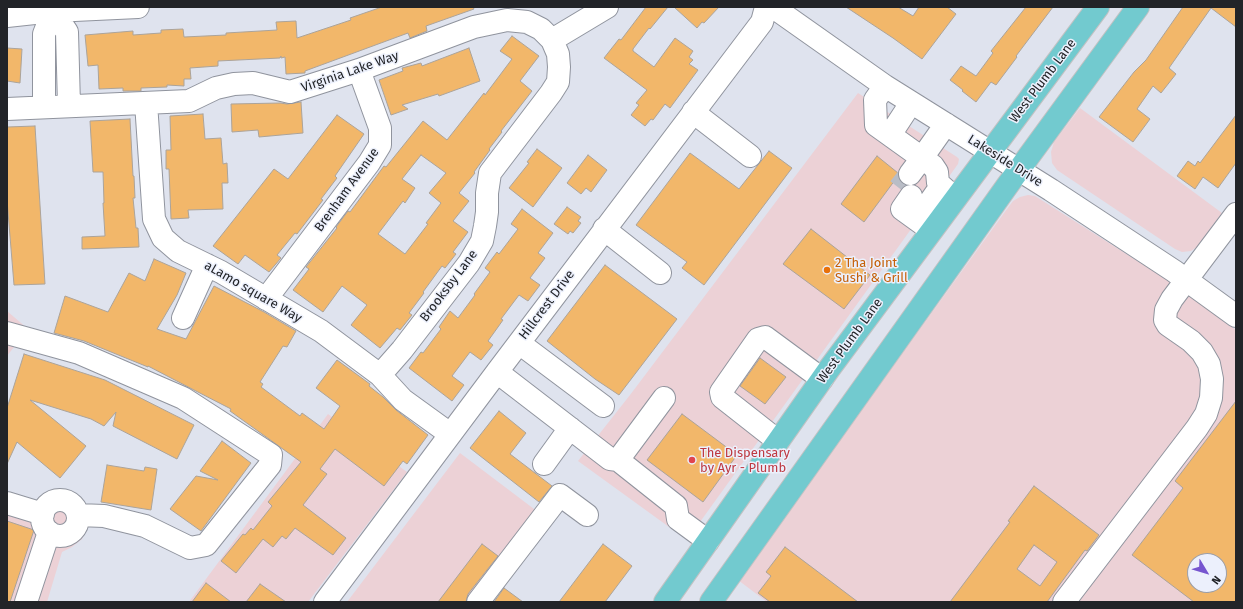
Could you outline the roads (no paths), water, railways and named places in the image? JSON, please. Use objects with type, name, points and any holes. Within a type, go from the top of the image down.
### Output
[{"type":"main road","name":"West Plumb Lane","points":[[665,602],[822,379],[922,192],[989,152],[1098,7]]},
{"type":"main road","points":[[711,602],[1019,170],[1138,7]]},
{"type":"street","points":[[7,16],[138,7]]},
{"type":"street","points":[[552,40],[607,7]]},
{"type":"street","name":"Hillcrest Drive","points":[[325,602],[604,229],[762,22],[766,7]]},
{"type":"street","name":"Lakeside Drive","points":[[773,7],[885,86],[1019,170],[1187,279],[1236,316]]},
{"type":"street","points":[[53,12],[67,32],[69,105]]},
{"type":"street","points":[[44,107],[44,34],[53,12]]},
{"type":"street","name":"Virginia Lake Way","points":[[7,109],[69,105],[189,101],[216,88],[234,84],[254,83],[290,92],[359,70],[474,27],[507,20],[527,22],[541,29],[552,40]]},
{"type":"street","name":"Brooksby Lane","points":[[380,375],[402,350],[469,263],[482,241],[487,212],[487,193],[490,173],[558,82],[558,54],[552,40]]},
{"type":"street","name":"Brenham Avenue","points":[[266,299],[369,163],[380,145],[380,128],[359,70]]},
{"type":"street","points":[[885,86],[875,100],[876,125],[890,135],[922,192]]},
{"type":"street","name":"aLamo square Way","points":[[146,103],[154,219],[163,238],[178,251],[207,265],[321,331],[380,375],[403,400],[450,434]]},
{"type":"street","points":[[890,135],[912,103]]},
{"type":"street","points":[[693,112],[750,156]]},
{"type":"street","points":[[922,192],[946,124]]},
{"type":"street","points":[[1064,602],[1198,428],[1206,414],[1211,398],[1212,384],[1209,364],[1202,352],[1191,341],[1168,325],[1166,320],[1166,310],[1172,299],[1236,214]]},
{"type":"street","points":[[604,229],[660,272]]},
{"type":"street","points":[[183,318],[207,265]]},
{"type":"street","points":[[7,333],[79,353],[183,398],[271,455],[270,465],[206,545],[190,548],[145,526],[104,516],[78,515]]},
{"type":"street","points":[[778,441],[722,397],[721,392],[758,339],[765,337],[822,379]]},
{"type":"street","points":[[519,343],[604,406]]},
{"type":"street","points":[[497,372],[610,459],[618,460],[676,506],[678,519],[708,541]]},
{"type":"street","points":[[618,460],[664,398]]},
{"type":"street","points":[[544,464],[570,428]]},
{"type":"street","points":[[478,602],[560,495],[587,515]]},
{"type":"street","points":[[7,503],[51,527],[67,535],[76,527],[78,515],[76,509],[66,501],[61,500],[55,501],[45,508],[51,527],[41,602]]},
{"type":"street","points":[[26,602],[51,527]]},
{"type":"tunnel","points":[[899,188],[910,174]]},
{"type":"place","name":"2 Tha Joint Sushi & Grill","points":[[827,270]]},
{"type":"place","name":"The Dispensary by Ayr - Plumb","points":[[692,460]]}]
